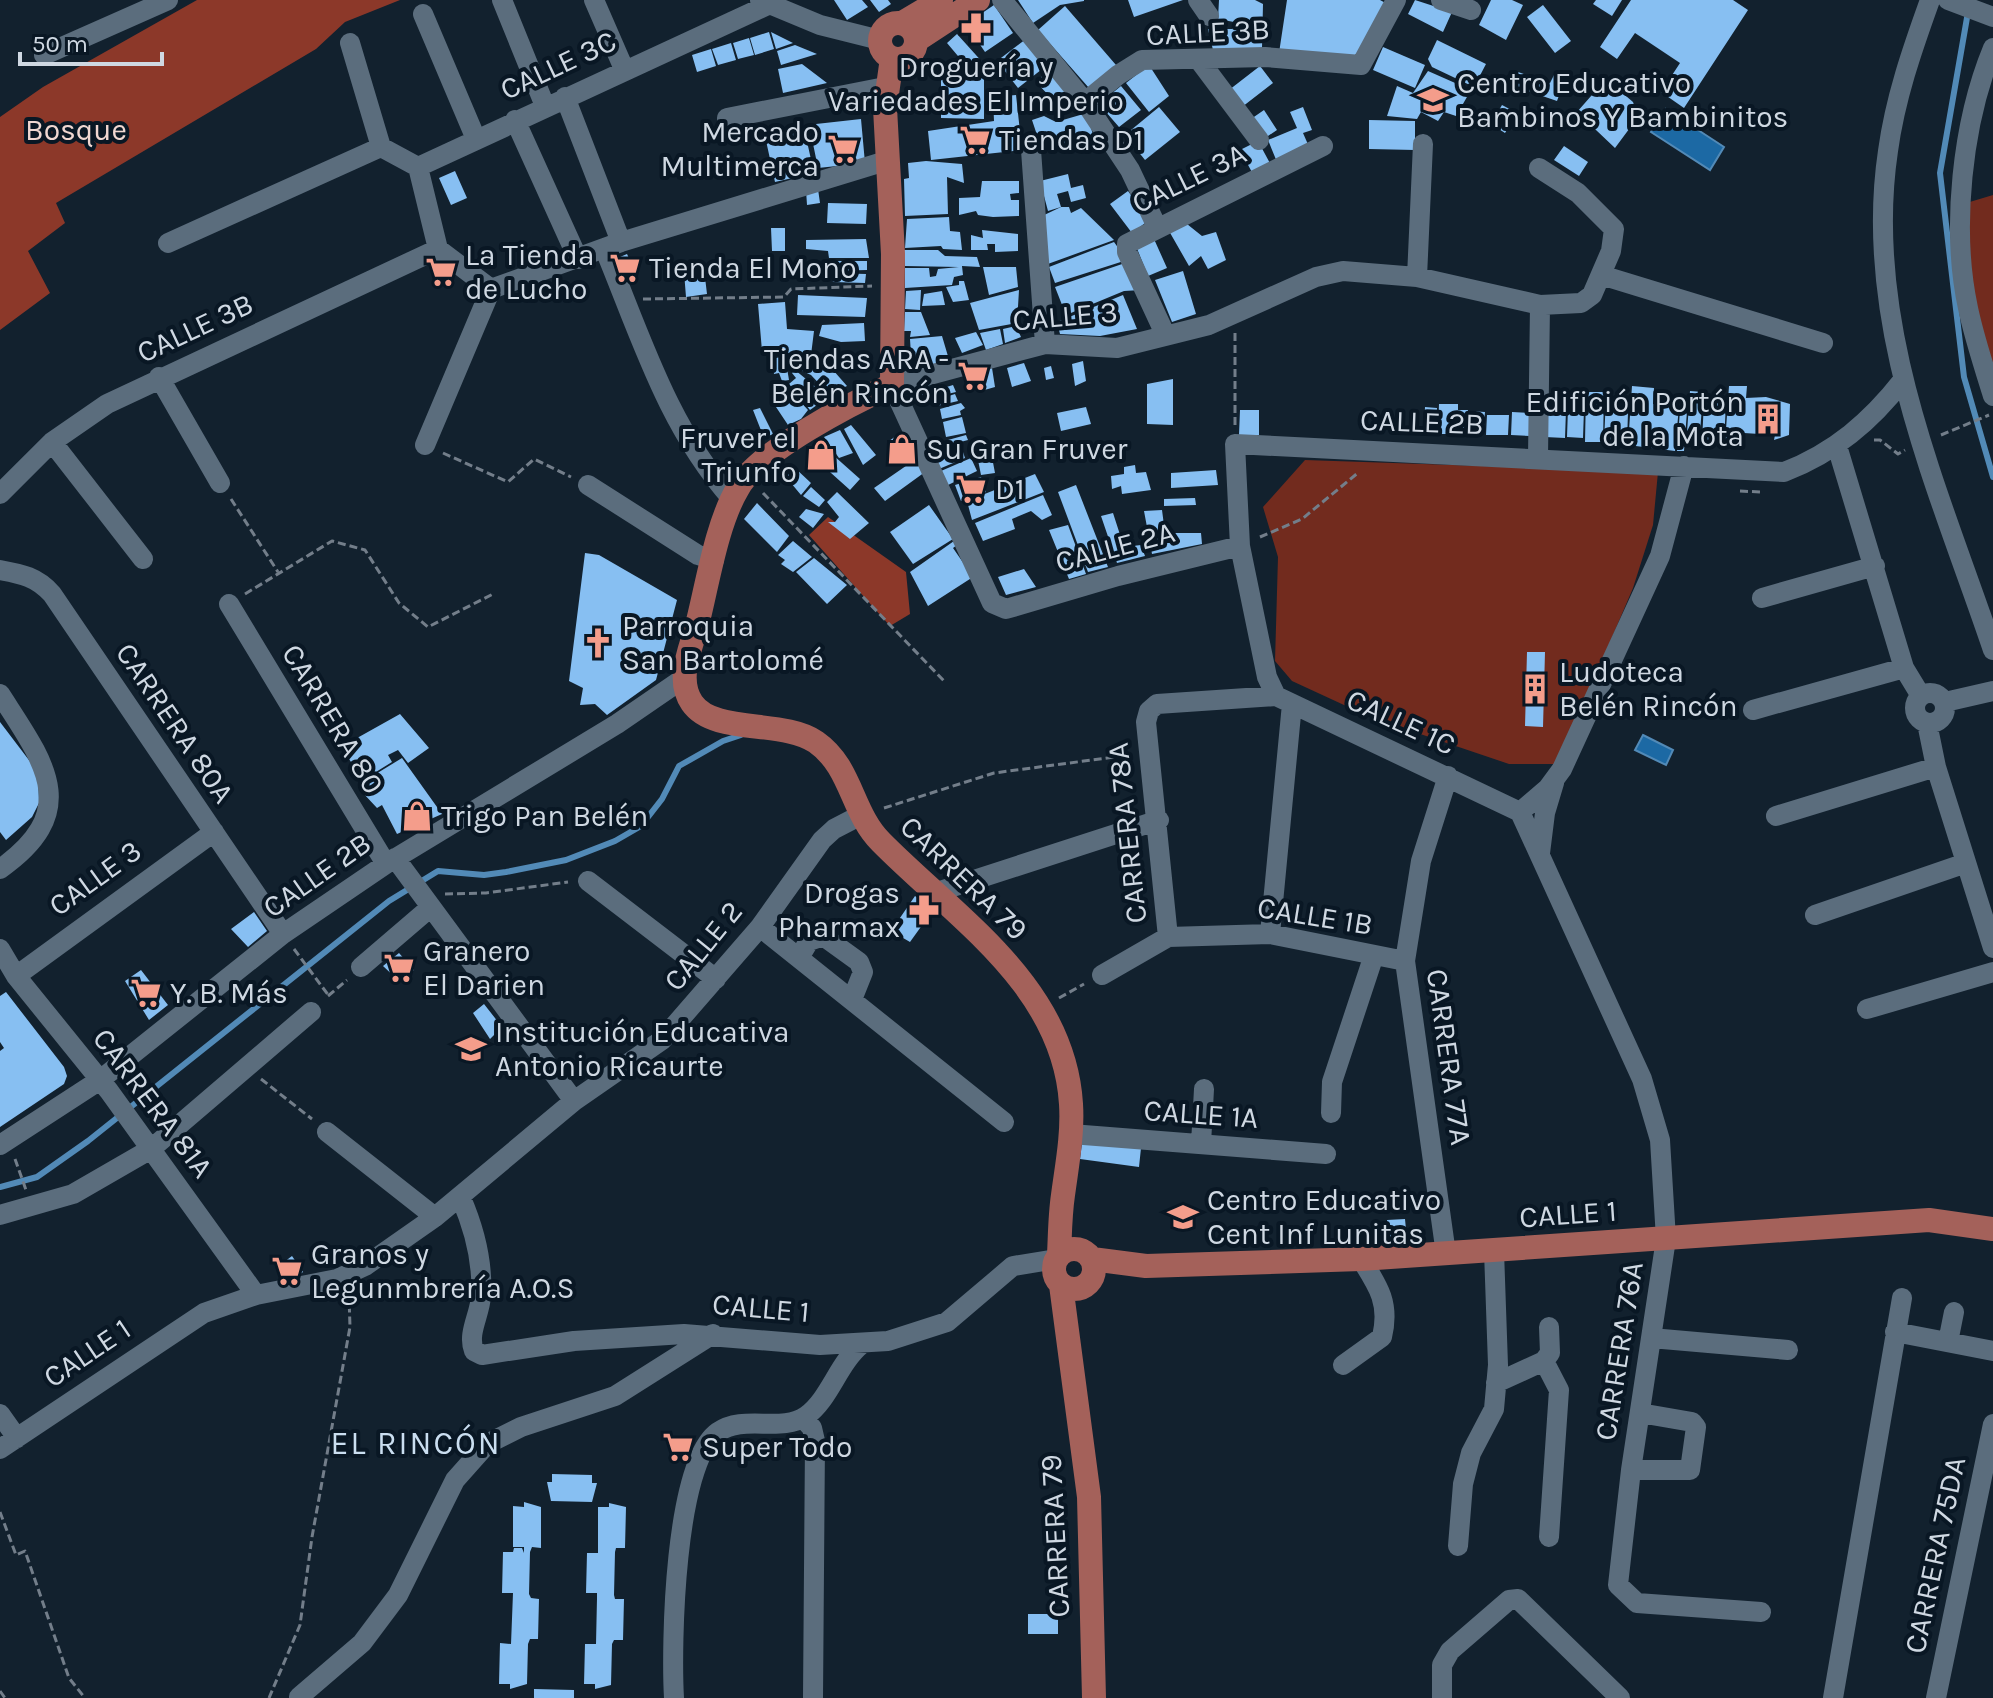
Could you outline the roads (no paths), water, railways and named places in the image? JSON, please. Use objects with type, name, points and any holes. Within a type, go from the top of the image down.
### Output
[{"type":"main road","points":[[886,49],[910,55],[909,32],[941,0]]},
{"type":"main road","points":[[892,385],[893,254],[885,29],[909,32],[978,0]]},
{"type":"main road","name":"CALLE 3","points":[[684,678],[732,499],[746,476],[778,450],[892,385]]},
{"type":"main road","name":"CARRERA 79","points":[[684,678],[692,703],[709,716],[792,731],[813,740],[832,755],[872,812],[879,841],[937,892],[1008,963],[1039,1008],[1054,1037],[1070,1083],[1071,1134],[1060,1220],[1071,1269],[1066,1325],[1089,1497],[1094,1698]]},
{"type":"main road","name":"CALLE 1","points":[[1071,1269],[1361,1259],[1929,1220],[1993,1229]]},
{"type":"street","points":[[44,55],[168,0]]},
{"type":"street","points":[[502,0],[545,106]]},
{"type":"street","points":[[594,0],[624,69]]},
{"type":"street","points":[[1002,0],[1085,102],[1130,170],[1157,227]]},
{"type":"street","points":[[1441,0],[1471,10]]},
{"type":"street","points":[[1930,0],[1901,87],[1887,153],[1884,192],[1888,304],[1903,380],[1993,650]]},
{"type":"street","points":[[1948,0],[1988,15]]},
{"type":"street","points":[[765,1],[886,49]]},
{"type":"street","name":"CALLE 3C","points":[[418,167],[765,1]]},
{"type":"street","name":"CALLE 3B","points":[[1085,102],[1142,60],[1265,57],[1356,66],[1365,63],[1391,2]]},
{"type":"street","points":[[423,14],[476,139]]},
{"type":"street","points":[[350,43],[381,147],[418,167],[438,249],[491,289]]},
{"type":"street","points":[[1993,48],[1969,129],[1961,235],[1967,305],[1993,396]]},
{"type":"street","points":[[1199,60],[1259,140]]},
{"type":"street","points":[[727,118],[885,87]]},
{"type":"street","points":[[565,97],[613,246],[625,299],[662,395],[679,427],[732,499]]},
{"type":"street","points":[[515,120],[578,259]]},
{"type":"street","points":[[1417,277],[1423,144]]},
{"type":"street","name":"CALLE 3A","points":[[1165,334],[1127,252],[1127,244],[1135,237],[1323,146]]},
{"type":"street","points":[[168,243],[381,147]]},
{"type":"street","points":[[1031,150],[1045,344]]},
{"type":"street","points":[[425,445],[491,289],[613,246],[889,160]]},
{"type":"street","points":[[1539,168],[1578,193],[1612,224],[1615,237],[1601,275],[1823,343]]},
{"type":"street","name":"CALLE 3B","points":[[0,494],[52,442],[107,404],[438,249]]},
{"type":"street","name":"CALLE 3","points":[[892,385],[1045,344],[1117,348],[1209,325],[1316,277],[1343,271],[1417,277],[1540,305],[1581,303],[1592,295],[1601,275]]},
{"type":"street","points":[[1538,457],[1540,305]]},
{"type":"street","points":[[159,377],[220,483]]},
{"type":"street","name":"CALLE 2B","points":[[1240,546],[1235,444],[1538,457],[1784,472],[1837,446],[1877,413],[1903,380]]},
{"type":"street","name":"CALLE 2A","points":[[892,385],[992,603],[1006,609],[1118,576],[1240,546]]},
{"type":"street","points":[[1877,413],[1914,413]]},
{"type":"street","points":[[52,442],[143,559]]},
{"type":"street","points":[[1837,446],[1904,668],[1921,696]]},
{"type":"street","points":[[1540,855],[1545,813],[1555,779],[1660,556],[1684,466]]},
{"type":"street","points":[[588,485],[698,555],[714,560]]},
{"type":"street","points":[[1240,546],[1278,692],[1270,934]]},
{"type":"street","points":[[1762,598],[1875,566]]},
{"type":"street","name":"CARRERA 80A","points":[[0,570],[26,574],[42,583],[52,594],[283,934]]},
{"type":"street","name":"CARRERA 80","points":[[229,604],[396,865],[429,897],[574,1101]]},
{"type":"street","points":[[1753,710],[1904,668]]},
{"type":"street","name":"CALLE 2B","points":[[0,1145],[100,1080],[283,934],[617,724],[684,678]]},
{"type":"street","points":[[1945,702],[1993,691]]},
{"type":"street","name":"CARRERA 78A","points":[[1168,937],[1159,820],[1146,722],[1149,711],[1157,704],[1278,692]]},
{"type":"street","name":"CALLE 1C","points":[[1278,692],[1520,812]]},
{"type":"street","points":[[1921,696],[1934,693],[1945,702]]},
{"type":"street","points":[[0,694],[45,765],[50,787],[39,832],[0,869]]},
{"type":"street","points":[[1921,696],[1915,708],[1916,714],[1927,723],[1936,767],[1993,948]]},
{"type":"street","points":[[1927,723],[1940,720],[1944,715],[1945,702]]},
{"type":"street","points":[[1776,816],[1936,767]]},
{"type":"street","name":"CARRERA 77A","points":[[1446,1254],[1405,961],[1426,839],[1448,776]]},
{"type":"street","points":[[1520,812],[1555,779]]},
{"type":"street","name":"CALLE 2","points":[[348,1274],[461,1198],[574,1101],[662,1040],[760,927],[822,840],[834,829],[872,812]]},
{"type":"street","name":"CARRERA 76A","points":[[1520,812],[1591,962],[1655,1117],[1662,1163],[1666,1239],[1631,1470],[1618,1585],[1627,1597],[1637,1603],[1761,1612]]},
{"type":"street","points":[[937,892],[1159,820]]},
{"type":"street","name":"CALLE 3","points":[[16,976],[214,832]]},
{"type":"street","points":[[1815,915],[1966,863]]},
{"type":"street","points":[[588,881],[716,979]]},
{"type":"street","points":[[361,967],[429,897]]},
{"type":"street","points":[[760,927],[853,997],[1004,1122]]},
{"type":"street","name":"CALLE 1B","points":[[1168,937],[1270,934],[1405,961]]},
{"type":"street","points":[[800,956],[809,941],[823,936],[859,962],[863,972],[853,997]]},
{"type":"street","points":[[1102,975],[1168,937]]},
{"type":"street","name":"CARRERA 81A","points":[[0,949],[16,976],[100,1080],[256,1295]]},
{"type":"street","points":[[1331,1113],[1332,1082],[1374,955]]},
{"type":"street","points":[[1867,1009],[1993,972]]},
{"type":"street","points":[[0,1215],[73,1194],[151,1149],[311,1012]]},
{"type":"street","points":[[1201,1144],[1204,1089]]},
{"type":"street","points":[[327,1132],[435,1217]]},
{"type":"street","name":"CALLE 1A","points":[[1071,1134],[1326,1154]]},
{"type":"street","name":"CALLE 1","points":[[461,1198],[477,1246],[481,1280],[472,1346],[477,1354],[489,1355],[574,1341],[713,1334],[789,1343],[862,1344],[910,1337],[936,1328],[958,1314],[1000,1274],[1013,1266],[1027,1264],[1071,1269]]},
{"type":"street","points":[[1458,1546],[1463,1484],[1471,1453],[1494,1409],[1494,1251]]},
{"type":"street","points":[[1343,1365],[1382,1337],[1386,1319],[1384,1296],[1361,1259]]},
{"type":"street","name":"CALLE 1","points":[[8,1444],[204,1313],[256,1295],[313,1285],[348,1274]]},
{"type":"street","points":[[1833,1698],[1902,1298]]},
{"type":"street","points":[[1948,1342],[1954,1312]]},
{"type":"street","points":[[1496,1383],[1544,1361],[1550,1353],[1549,1327]]},
{"type":"street","points":[[1895,1332],[1993,1351]]},
{"type":"street","points":[[299,1697],[362,1643],[398,1595],[455,1480],[487,1444],[521,1427],[615,1396],[713,1334]]},
{"type":"street","points":[[1651,1338],[1788,1350]]},
{"type":"street","points":[[674,1698],[674,1578],[702,1449],[720,1431],[732,1426],[803,1418],[811,1412],[846,1360],[862,1344]]},
{"type":"street","points":[[1544,1361],[1559,1390],[1549,1537]]},
{"type":"street","points":[[1631,1470],[1690,1470],[1696,1427],[1692,1422],[1640,1413]]},
{"type":"street","points":[[0,1414],[8,1444]]},
{"type":"street","points":[[803,1418],[812,1428],[815,1441],[813,1698]]},
{"type":"street","name":"CARRERA 75DA","points":[[1936,1698],[1993,1424]]},
{"type":"street","points":[[1442,1698],[1442,1665],[1450,1651],[1509,1600],[1518,1599],[1620,1698]]},
{"type":"water","points":[[1666,109],[1724,147],[1710,170],[1651,132]]},
{"type":"water","points":[[1643,735],[1673,750],[1666,765],[1635,750]]},
{"type":"waterway","points":[[1968,12],[1940,173],[1964,377],[1993,477]]},
{"type":"waterway","points":[[0,1187],[37,1177],[88,1141],[389,901],[438,871],[484,875],[506,872],[566,860],[615,841],[641,826],[662,799],[679,766],[723,741],[741,735]]},
{"type":"place","name":"Droguería y Variedades El Imperio","points":[[976,28]]},
{"type":"place","name":"Centro Educativo Bambinos Y Bambinitos","points":[[1433,100]]},
{"type":"place","name":"Tiendas D1","points":[[975,140]]},
{"type":"place","name":"Mercado Multimerca","points":[[843,149]]},
{"type":"place","name":"Tienda El Mono","points":[[625,268]]},
{"type":"place","name":"La Tienda de Lucho","points":[[441,272]]},
{"type":"place","name":"Tiendas ARA - Belén Rincón","points":[[973,376]]},
{"type":"place","name":"Edifición Portón de la Mota","points":[[1768,419]]},
{"type":"place","name":"Su Gran Fruver","points":[[902,449]]},
{"type":"place","name":"Fruver el Triunfo","points":[[821,455]]},
{"type":"place","name":"D1","points":[[971,489]]},
{"type":"place","name":"Parroquia San Bartolomé","points":[[598,643]]},
{"type":"place","name":"Ludoteca Belén Rincón","points":[[1535,689]]},
{"type":"place","name":"Trigo Pan Belén","points":[[417,816]]},
{"type":"place","name":"Drogas Pharmax","points":[[924,910]]},
{"type":"place","name":"Granero El Darien","points":[[399,968]]},
{"type":"place","name":"Y. B. Más","points":[[146,993]]},
{"type":"place","name":"Institución Educativa Antonio Ricaurte","points":[[471,1049]]},
{"type":"place","name":"Centro Educativo Cent Inf Lunitas","points":[[1183,1217]]},
{"type":"place","name":"Granos y Legunmbrería A.O.S","points":[[287,1271]]},
{"type":"place","name":"Super Todo","points":[[678,1447]]},
{"type":"district","name":"EL RINCÓN","points":[[416,1443]]},
{"type":"park label","name":"Bosque","points":[[76,130]]}]
